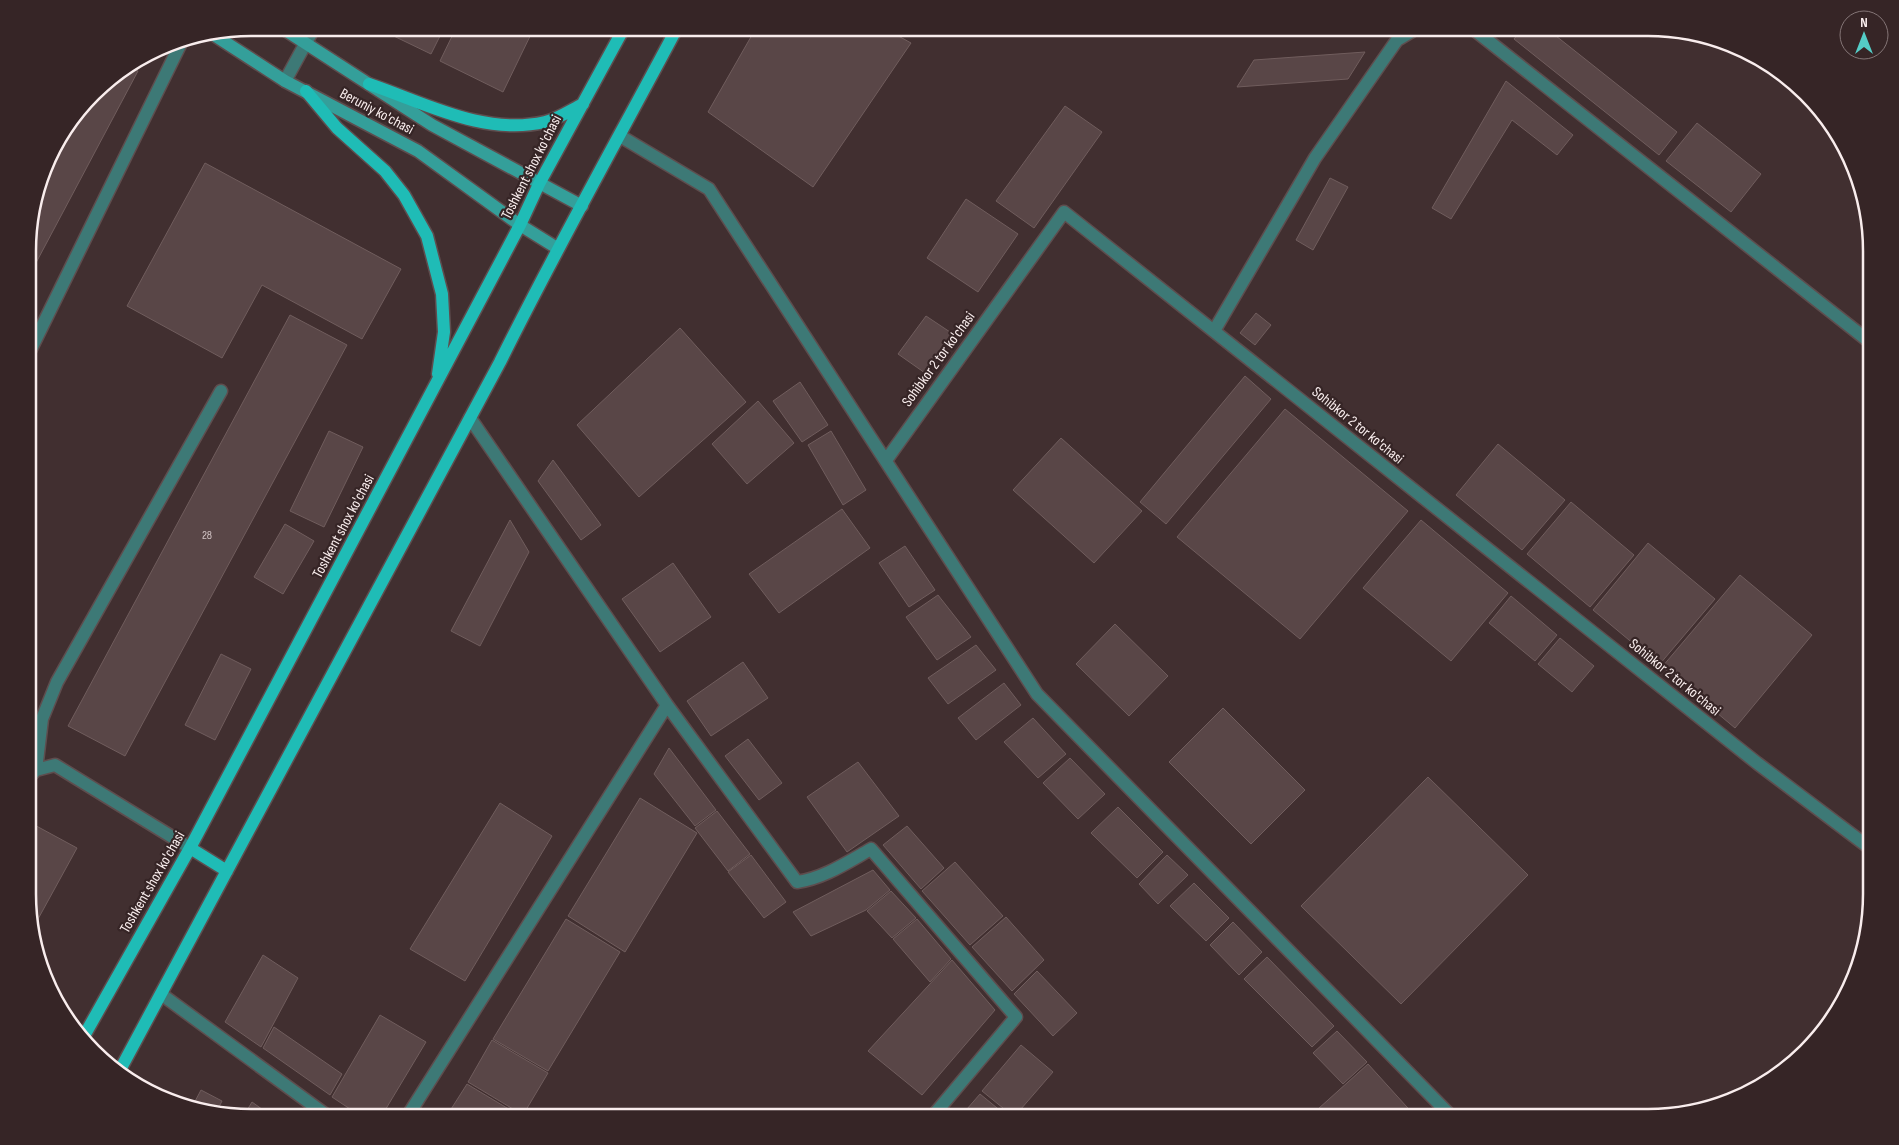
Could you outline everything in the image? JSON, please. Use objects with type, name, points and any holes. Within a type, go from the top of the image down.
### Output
[{"type":"main road","name":"Beruniy ko'chasi","points":[[295,36],[432,125],[582,206]]},
{"type":"main road","name":"Toshkent shox ko'chasi","points":[[86,1032],[190,848],[520,225],[539,184],[620,36]]},
{"type":"main road","points":[[122,1066],[470,418],[557,248],[582,206],[673,36]]},
{"type":"main road","name":"Beruniy ko'chasi","points":[[219,39],[285,81],[418,151],[520,225],[557,248]]},
{"type":"main road","points":[[369,84],[471,121],[494,124],[524,125],[547,122],[583,104]]},
{"type":"main road","points":[[306,91],[337,128],[384,171],[404,196],[427,236],[442,294],[444,332],[437,381]]},
{"type":"main road","points":[[190,848],[227,871]]},
{"type":"street","points":[[285,81],[310,36]]},
{"type":"street","points":[[1214,331],[1315,158],[1397,40],[1404,36]]},
{"type":"street","points":[[1482,36],[1863,337]]},
{"type":"street","points":[[36,339],[178,50]]},
{"type":"street","points":[[620,136],[709,189],[887,459],[1038,694],[1444,1109]]},
{"type":"street","name":"Sohibkor 2 tor ko'chasi","points":[[887,459],[1064,212],[1757,763],[1863,843]]},
{"type":"street","points":[[36,756],[42,719],[57,682],[221,392]]},
{"type":"street","points":[[470,418],[667,705],[796,882],[814,880],[871,849],[1016,1017],[939,1109]]},
{"type":"street","points":[[413,1109],[667,705]]},
{"type":"street","points":[[36,773],[55,765],[190,848]]},
{"type":"street","points":[[161,994],[317,1109]]},
{"type":"building","points":[[394,36],[440,36],[431,54]]},
{"type":"building","points":[[452,36],[530,36],[503,92],[440,61]]},
{"type":"building","points":[[751,36],[898,36],[911,43],[813,187],[708,112]]},
{"type":"building","points":[[1516,36],[1556,36],[1677,132],[1659,155],[1514,39]]},
{"type":"building","points":[[1365,52],[1348,79],[1237,87],[1254,60]]},
{"type":"building","points":[[136,70],[138,71],[36,263],[40,209],[58,156],[72,132],[89,109],[109,89]]},
{"type":"building","points":[[1506,81],[1573,135],[1557,155],[1512,120],[1451,219],[1432,208]]},
{"type":"building","points":[[1065,106],[1102,132],[1034,228],[996,201]]},
{"type":"building","points":[[1697,123],[1761,174],[1731,212],[1666,161]]},
{"type":"building","points":[[205,163],[401,269],[362,339],[262,285],[222,358],[127,306]]},
{"type":"building","points":[[1330,178],[1348,187],[1313,250],[1296,240]]},
{"type":"building","points":[[966,199],[1018,234],[978,292],[927,258]]},
{"type":"building","points":[[1256,313],[1271,325],[1255,345],[1240,333]]},
{"type":"building","points":[[290,315],[347,345],[125,756],[68,726]]},
{"type":"building","points":[[926,316],[953,334],[925,373],[898,354]]},
{"type":"building","points":[[680,328],[746,402],[639,497],[577,425]]},
{"type":"building","points":[[1245,376],[1271,399],[1166,524],[1140,502]]},
{"type":"building","points":[[800,382],[828,425],[802,442],[773,401]]},
{"type":"building","points":[[758,401],[794,443],[747,484],[712,444]]},
{"type":"building","points":[[1285,409],[1408,511],[1300,639],[1177,537]]},
{"type":"building","points":[[329,431],[363,447],[324,527],[290,511]]},
{"type":"building","points":[[831,431],[866,490],[843,505],[808,445]]},
{"type":"building","points":[[1061,438],[1142,511],[1094,563],[1013,490]]},
{"type":"building","points":[[1498,444],[1565,500],[1522,550],[1456,495]]},
{"type":"building","points":[[553,460],[601,525],[581,540],[538,481]]},
{"type":"building","points":[[1571,502],[1634,555],[1590,607],[1527,554]]},
{"type":"building","points":[[842,509],[870,548],[779,613],[749,574]]},
{"type":"building","points":[[510,520],[529,552],[480,646],[451,631]]},
{"type":"building","points":[[1421,520],[1508,593],[1451,661],[1363,588]]},
{"type":"building","points":[[285,524],[314,541],[283,594],[254,577]]},
{"type":"building","points":[[1648,543],[1715,599],[1659,665],[1593,610]]},
{"type":"building","points":[[905,546],[935,590],[909,607],[879,563]]},
{"type":"building","points":[[673,563],[711,617],[660,652],[622,599]]},
{"type":"building","points":[[1740,575],[1812,635],[1735,728],[1662,667]]},
{"type":"building","points":[[938,595],[971,637],[937,660],[906,617]]},
{"type":"building","points":[[1511,596],[1557,635],[1535,661],[1489,623]]},
{"type":"building","points":[[1115,624],[1168,676],[1129,716],[1076,664]]},
{"type":"building","points":[[1560,638],[1594,666],[1572,692],[1538,664]]},
{"type":"building","points":[[976,645],[996,670],[948,704],[928,678]]},
{"type":"building","points":[[221,654],[251,669],[215,740],[185,725]]},
{"type":"building","points":[[743,662],[768,698],[711,736],[687,701]]},
{"type":"building","points":[[1004,683],[1021,705],[976,740],[958,718]]},
{"type":"building","points":[[1223,708],[1305,790],[1251,844],[1169,762]]},
{"type":"building","points":[[1033,718],[1066,754],[1038,778],[1004,742]]},
{"type":"building","points":[[748,739],[782,783],[759,800],[725,756]]},
{"type":"building","points":[[669,748],[716,810],[695,826],[654,774]]},
{"type":"building","points":[[1070,758],[1105,794],[1078,819],[1043,783]]},
{"type":"building","points":[[858,762],[899,816],[847,852],[807,797]]},
{"type":"building","points":[[1428,777],[1528,875],[1401,1004],[1301,906]]},
{"type":"building","points":[[640,798],[697,833],[625,952],[568,916]]},
{"type":"building","points":[[500,803],[552,836],[465,981],[410,949]]},
{"type":"building","points":[[1118,807],[1163,852],[1137,878],[1091,833]]},
{"type":"building","points":[[717,811],[750,854],[728,871],[695,828]]},
{"type":"building","points":[[36,826],[77,848],[38,919]]},
{"type":"building","points":[[907,826],[944,868],[921,889],[883,845]]},
{"type":"building","points":[[751,855],[786,902],[764,918],[728,872]]},
{"type":"building","points":[[1167,855],[1188,875],[1158,904],[1139,884]]},
{"type":"building","points":[[955,862],[1003,916],[970,945],[922,891]]},
{"type":"building","points":[[873,870],[890,890],[866,910],[811,936],[793,912]]},
{"type":"building","points":[[1194,883],[1229,918],[1206,941],[1170,906]]},
{"type":"building","points":[[891,891],[916,918],[892,938],[867,911]]},
{"type":"building","points":[[1006,917],[1044,960],[1012,991],[972,947]]},
{"type":"building","points":[[566,919],[620,952],[548,1071],[493,1039]]},
{"type":"building","points":[[917,919],[951,959],[930,982],[893,939]]},
{"type":"building","points":[[1233,922],[1262,952],[1239,975],[1210,945]]},
{"type":"building","points":[[263,955],[298,978],[261,1047],[225,1022]]},
{"type":"building","points":[[1267,957],[1334,1026],[1312,1047],[1244,979]]},
{"type":"building","points":[[952,960],[995,1010],[922,1095],[868,1051]]},
{"type":"building","points":[[1037,971],[1077,1013],[1053,1036],[1014,994]]},
{"type":"building","points":[[380,1015],[426,1042],[386,1109],[350,1109],[332,1097]]},
{"type":"building","points":[[274,1027],[342,1074],[330,1095],[263,1048]]},
{"type":"building","points":[[1337,1031],[1367,1062],[1343,1084],[1313,1053]]},
{"type":"building","points":[[492,1040],[548,1073],[527,1109],[513,1109],[468,1082]]},
{"type":"building","points":[[1021,1045],[1053,1072],[1021,1109],[1004,1109],[982,1091]]},
{"type":"building","points":[[1368,1064],[1409,1109],[1318,1109]]},
{"type":"building","points":[[467,1084],[509,1109],[451,1109]]},
{"type":"building","points":[[201,1090],[222,1101],[219,1106],[195,1101]]},
{"type":"building","points":[[980,1094],[998,1109],[967,1109]]},
{"type":"building","points":[[252,1102],[262,1109],[251,1109],[248,1109]]}]
